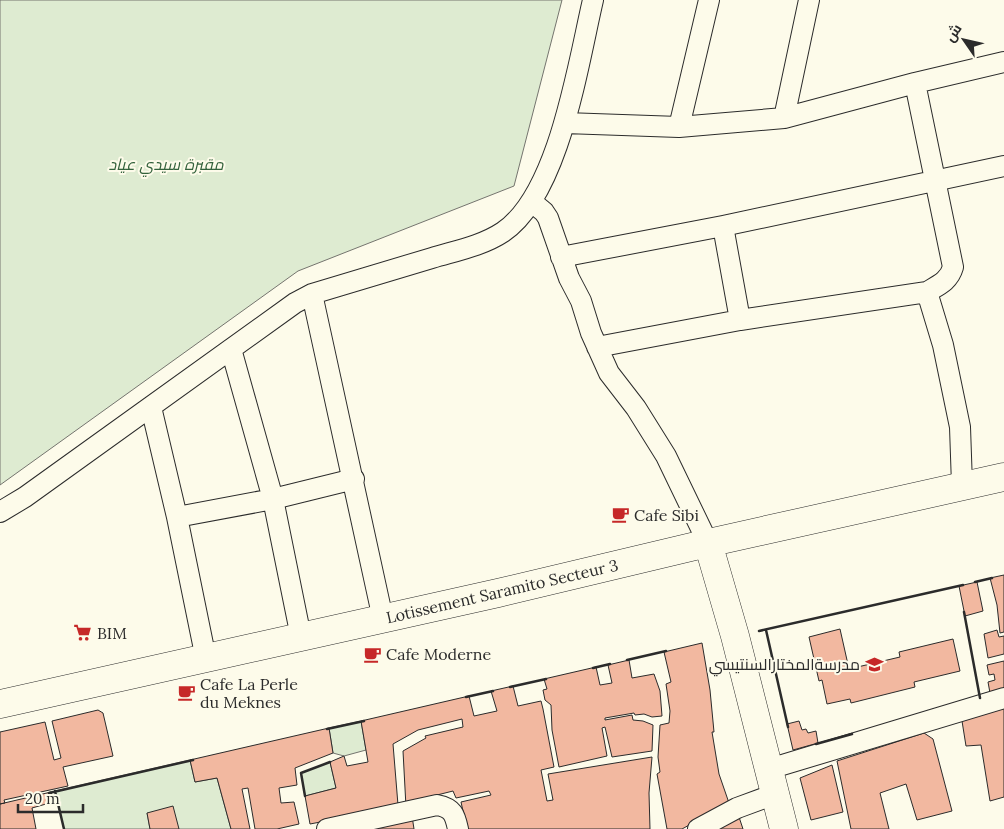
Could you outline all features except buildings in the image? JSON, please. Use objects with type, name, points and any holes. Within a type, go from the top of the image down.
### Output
[{"type":"street","points":[[0,512],[25,497],[294,303],[312,294],[472,246],[502,233],[518,219],[532,202],[546,175],[565,123],[593,0]]},
{"type":"street","points":[[679,127],[709,0]]},
{"type":"street","points":[[784,118],[808,0]]},
{"type":"street","points":[[565,123],[679,127],[784,118],[915,83],[1004,62]]},
{"type":"street","points":[[597,347],[740,320],[927,292],[945,281],[950,276],[953,267],[915,83]]},
{"type":"street","points":[[561,257],[723,226],[1004,166]]},
{"type":"street","points":[[532,202],[548,218],[569,278],[581,301],[597,347],[609,373],[636,408],[666,456],[708,544],[735,636],[784,829]]},
{"type":"street","points":[[723,226],[740,320]]},
{"type":"street","points":[[927,292],[943,345],[960,427],[962,486]]},
{"type":"street","points":[[312,294],[354,479],[383,619]]},
{"type":"street","points":[[231,349],[273,499],[301,637]]},
{"type":"street","points":[[151,407],[206,659]]},
{"type":"street","name":"Lotissement Saramito Secteur 3","points":[[0,704],[383,619],[1004,477]]},
{"type":"street","points":[[176,517],[273,499],[354,479]]},
{"type":"street","points":[[698,829],[737,808],[772,782],[1004,698]]},
{"type":"street","points":[[327,829],[437,805],[444,806],[455,816],[458,829]]},
{"type":"green space","name":"مقبرة سيدي عياد","points":[[0,0],[562,0],[514,186],[298,271],[0,485]]},
{"type":"green space","points":[[361,721],[366,750],[344,756],[333,753],[329,728]]},
{"type":"green space","points":[[190,760],[195,782],[217,778],[231,829],[179,829],[147,813],[150,829],[64,829],[55,791]]},
{"type":"green space","points":[[330,762],[336,788],[305,796],[301,773]]},
{"type":"wall","points":[[975,582],[992,578]]},
{"type":"wall","points":[[759,631],[963,585]]},
{"type":"wall","points":[[964,612],[980,698]]},
{"type":"wall","points":[[766,630],[788,727]]},
{"type":"wall","points":[[627,660],[666,651]]},
{"type":"wall","points":[[593,668],[610,664]]},
{"type":"wall","points":[[510,687],[546,679]]},
{"type":"wall","points":[[466,697],[493,691]]},
{"type":"wall","points":[[327,729],[364,721]]},
{"type":"wall","points":[[816,744],[852,734]]},
{"type":"wall","points":[[49,793],[193,760]]},
{"type":"wall","points":[[305,796],[301,773],[330,762]]},
{"type":"wall","points":[[55,791],[64,829]]},
{"type":"place","name":"Cafe Sibi","points":[[620,515]]},
{"type":"place","name":"BIM","points":[[83,633]]},
{"type":"place","name":"Cafe Moderne","points":[[372,654]]},
{"type":"place","name":"مدرسةالمختارالسنتيسي","points":[[874,664]]},
{"type":"place","name":"Cafe La Perle du Meknes","points":[[186,693]]}]
